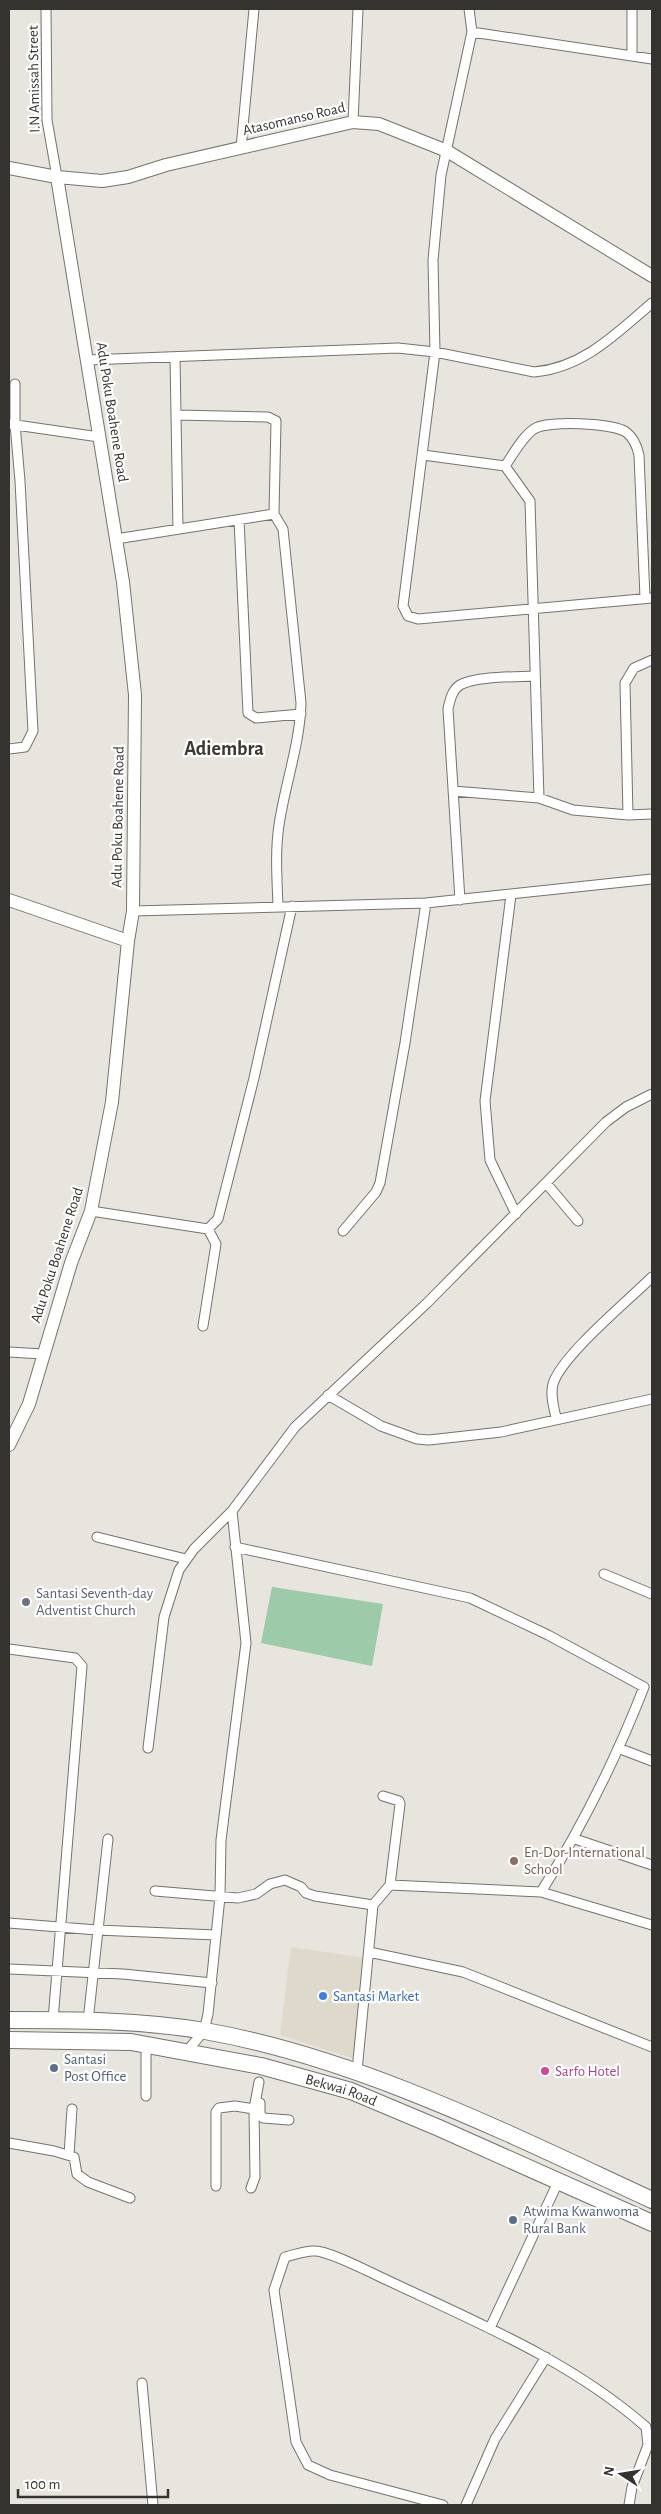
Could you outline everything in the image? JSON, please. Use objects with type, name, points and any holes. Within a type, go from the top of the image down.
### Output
[{"type":"highway","name":"Bekwai Road","points":[[9,2020],[88,2021],[204,2031],[357,2071],[458,2113],[652,2200]]},
{"type":"highway","name":"Bekwai Road","points":[[9,2040],[131,2042],[146,2044],[260,2066],[351,2091],[558,2180],[652,2223]]},
{"type":"street","name":"I.N Amissah Street","points":[[46,9],[47,120],[57,177]]},
{"type":"street","points":[[240,148],[254,9]]},
{"type":"street","points":[[353,122],[358,9]]},
{"type":"street","points":[[469,9],[472,32],[441,175],[433,260],[436,352],[403,599],[404,610],[408,616],[418,619],[534,610],[648,598],[639,455],[633,439],[620,429],[572,424],[539,426],[531,431],[505,466]]},
{"type":"street","points":[[632,9],[632,56]]},
{"type":"street","points":[[472,32],[652,59]]},
{"type":"street","name":"Atasomanso Road","points":[[9,168],[57,177],[102,181],[128,178],[166,166],[353,122],[379,124],[447,150],[652,276]]},
{"type":"street","name":"Adu Poku Boahene Road","points":[[9,1445],[29,1404],[71,1264],[91,1210],[112,1102],[128,941],[133,911],[135,695],[130,637],[88,360],[57,177]]},
{"type":"street","points":[[88,360],[398,348],[436,352],[534,372],[550,371],[571,365],[604,344],[652,302]]},
{"type":"street","points":[[175,357],[178,529]]},
{"type":"street","points":[[9,749],[25,747],[33,731],[20,480],[12,424],[15,384]]},
{"type":"street","points":[[176,415],[273,417],[277,425],[274,514],[283,529],[301,714],[276,846],[278,906]]},
{"type":"street","points":[[12,424],[100,437]]},
{"type":"street","points":[[422,455],[505,466],[527,495],[531,508],[539,798]]},
{"type":"street","points":[[116,539],[274,514]]},
{"type":"street","points":[[239,520],[248,713],[256,718],[301,714]]},
{"type":"street","points":[[628,815],[625,684],[634,668],[652,660]]},
{"type":"street","points":[[460,900],[448,709],[456,689],[472,681],[535,676]]},
{"type":"street","points":[[453,791],[539,798],[573,810],[628,815],[652,814]]},
{"type":"street","points":[[133,911],[426,903],[652,879]]},
{"type":"street","points":[[512,895],[485,1101],[490,1160],[516,1214]]},
{"type":"street","points":[[9,900],[128,941]]},
{"type":"street","points":[[343,1231],[379,1187],[405,1043],[426,903]]},
{"type":"street","points":[[208,1229],[218,1218],[254,1078],[292,906]]},
{"type":"street","points":[[148,1748],[164,1617],[179,1570],[186,1559],[232,1511],[295,1427],[427,1303],[606,1122],[626,1107],[652,1094]]},
{"type":"street","points":[[546,1183],[578,1220]]},
{"type":"street","points":[[91,1210],[208,1229]]},
{"type":"street","points":[[203,1326],[216,1244],[208,1229]]},
{"type":"street","points":[[556,1418],[551,1395],[555,1379],[575,1350],[652,1277]]},
{"type":"street","points":[[9,1352],[43,1354]]},
{"type":"street","points":[[328,1395],[380,1426],[416,1439],[429,1440],[500,1432],[556,1418],[652,1399]]},
{"type":"street","points":[[187,2051],[204,2031],[212,1983],[220,1896],[221,1840],[246,1643],[246,1622],[235,1547],[232,1511]]},
{"type":"street","points":[[97,1537],[186,1559]]},
{"type":"street","points":[[235,1547],[470,1598],[548,1635],[644,1687],[618,1748],[574,1838],[541,1892]]},
{"type":"street","points":[[604,1574],[652,1594]]},
{"type":"street","points":[[9,1649],[75,1658],[82,1666],[53,2020]]},
{"type":"street","points":[[618,1748],[652,1760]]},
{"type":"street","points":[[357,2071],[373,1905],[390,1885],[400,1804],[399,1800],[383,1796]]},
{"type":"street","points":[[574,1838],[652,1865]]},
{"type":"street","points":[[88,2021],[108,1839]]},
{"type":"street","points":[[155,1891],[238,1898],[256,1894],[270,1884],[285,1880],[301,1887],[306,1893],[315,1896],[373,1905]]},
{"type":"street","points":[[390,1885],[541,1892],[652,1925]]},
{"type":"street","points":[[9,1924],[61,1926],[97,1930],[216,1934]]},
{"type":"street","points":[[369,1952],[463,1972],[652,2045]]},
{"type":"street","points":[[9,1968],[94,1972],[212,1983]]},
{"type":"street","points":[[146,2044],[146,2096]]},
{"type":"street","points":[[260,2066],[260,2114],[263,2118],[289,2120]]},
{"type":"street","points":[[251,2188],[255,2177],[254,2110],[259,2082]]},
{"type":"street","points":[[216,2186],[216,2112],[219,2108],[236,2106],[254,2110]]},
{"type":"street","points":[[69,2155],[72,2109]]},
{"type":"street","points":[[9,2143],[74,2157],[77,2174],[88,2182],[130,2198]]},
{"type":"street","points":[[490,2328],[558,2180]]},
{"type":"street","points":[[443,2505],[330,2474],[308,2465],[296,2442],[274,2290],[285,2257],[316,2251],[348,2263],[490,2328],[546,2357],[626,2410],[646,2426],[648,2445],[632,2487],[629,2505]]},
{"type":"street","points":[[466,2505],[495,2439],[546,2357]]},
{"type":"street","points":[[142,2384],[153,2505]]},
{"type":"shaded area","name":"Santasi Market","points":[[291,1947],[366,1958],[355,2059],[280,2035]]},
{"type":"green space","points":[[272,1587],[383,1604],[372,1666],[261,1643]]},
{"type":"place","name":"Santasi Seventh-day Adventist Church","points":[[26,1602]]},
{"type":"place","name":"En-Dor-International School","points":[[514,1861]]},
{"type":"place","name":"Santasi Market","points":[[323,1996]]},
{"type":"place","name":"Santasi Post Office","points":[[54,2068]]},
{"type":"place","name":"Sarfo Hotel","points":[[545,2071]]},
{"type":"place","name":"Atwima Kwanwoma Rural Bank","points":[[513,2220]]},
{"type":"district","name":"Adiembra","points":[[224,749]]}]
